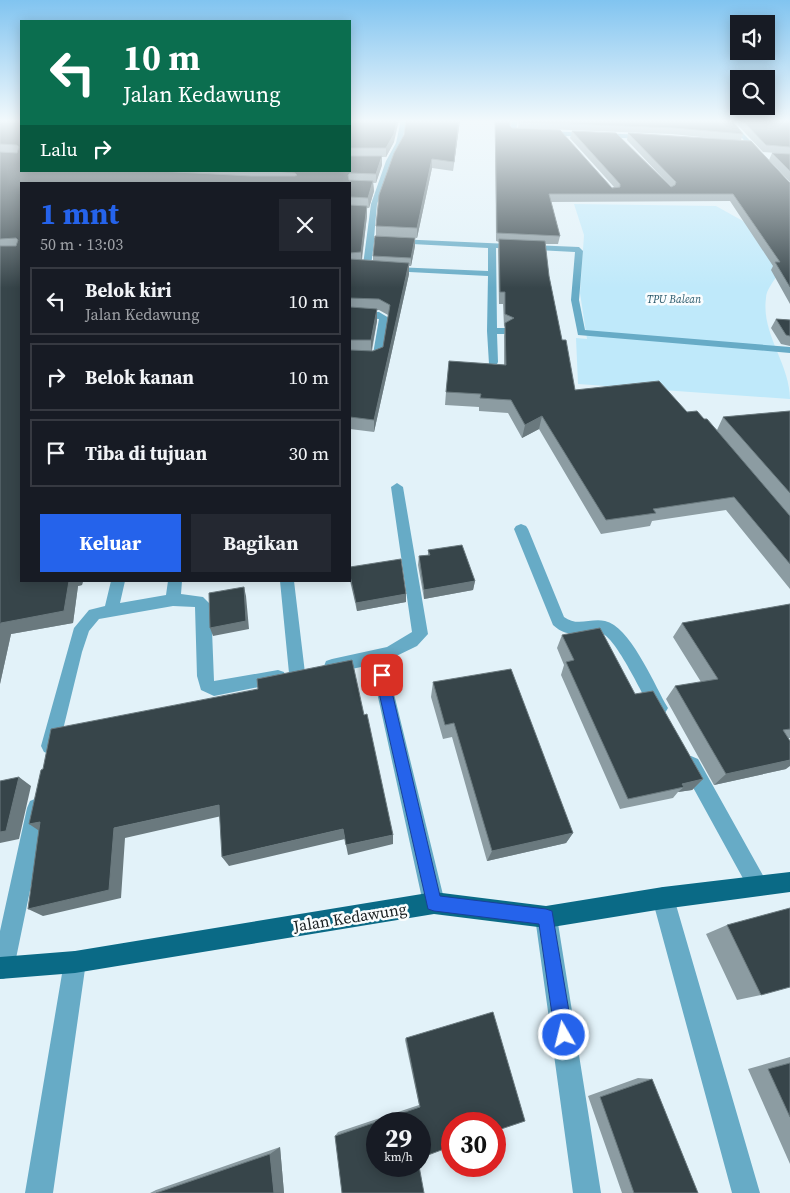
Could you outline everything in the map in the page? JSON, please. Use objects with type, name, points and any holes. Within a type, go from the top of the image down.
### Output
[{"type":"main road","name":"Jalan Kedawung","points":[[1,968],[75,962],[434,903],[546,917],[663,898],[790,882]]},
{"type":"street","points":[[367,267],[370,212],[376,187],[382,176]]},
{"type":"street","points":[[369,240],[579,251],[575,300],[581,333],[790,350]]},
{"type":"street","points":[[492,247],[490,274],[493,362]]},
{"type":"street","points":[[351,267],[490,274]]},
{"type":"street","points":[[351,314],[379,315],[384,318],[378,355],[373,358],[351,357]]},
{"type":"street","points":[[492,331],[505,331]]},
{"type":"street","points":[[47,761],[74,652],[82,628],[94,614],[173,600],[202,602],[205,676],[207,685],[214,690],[377,656],[411,644],[420,634],[397,487]]},
{"type":"street","points":[[521,529],[558,621],[564,628],[608,628],[614,632],[622,642],[666,720]]},
{"type":"street","points":[[111,611],[118,582]]},
{"type":"street","points":[[173,600],[175,582]]},
{"type":"street","points":[[287,582],[297,673]]},
{"type":"street","points":[[377,656],[434,903]]},
{"type":"street","points":[[685,755],[758,886]]},
{"type":"street","points":[[1,968],[41,789]]},
{"type":"street","points":[[663,898],[746,1193]]},
{"type":"street","points":[[546,917],[586,1193]]},
{"type":"street","points":[[39,1193],[75,962]]},
{"type":"green space","name":"TPU Balean","points":[[574,204],[716,206],[761,231],[778,274],[767,292],[766,311],[771,337],[786,374],[790,399],[578,384],[576,338],[587,339],[580,293],[584,235]]},
{"type":"building","points":[[0,176],[348,176],[349,180],[373,181],[368,198],[351,197],[351,182],[20,182],[20,582],[69,582],[64,611],[1,623],[0,626],[0,246],[16,246],[18,240],[16,238],[0,239]]},
{"type":"building","points":[[386,176],[428,176],[417,228],[376,226],[379,195]]},
{"type":"building","points":[[496,176],[601,176],[612,188],[620,187],[620,184],[612,176],[659,176],[671,187],[676,182],[670,176],[783,176],[790,183],[790,287],[775,262],[780,262],[733,194],[549,194],[560,236],[497,233]]},
{"type":"building","points":[[351,205],[367,206],[361,252],[351,253]]},
{"type":"building","points":[[375,236],[415,238],[411,258],[373,256]]},
{"type":"building","points":[[499,239],[545,241],[549,276],[562,340],[566,340],[575,390],[659,381],[687,412],[697,411],[704,419],[707,419],[790,516],[790,564],[734,497],[653,509],[656,513],[606,520],[542,416],[525,425],[511,400],[480,398],[481,394],[446,392],[449,361],[506,365],[505,323],[514,318],[505,314],[505,292],[500,292]]},
{"type":"building","points":[[351,259],[409,263],[374,420],[351,417],[351,350],[373,351],[383,347],[390,305],[379,299],[351,298]]},
{"type":"building","points":[[351,307],[377,309],[371,340],[351,340]]},
{"type":"building","points":[[776,319],[790,320],[790,336],[786,335]]},
{"type":"building","points":[[790,411],[790,493],[723,417]]},
{"type":"building","points":[[462,545],[475,581],[424,590],[419,556],[430,555],[428,550]]},
{"type":"building","points":[[401,559],[406,594],[356,603],[351,580],[351,567]]},
{"type":"building","points":[[244,587],[246,621],[210,628],[209,593]]},
{"type":"building","points":[[790,604],[790,729],[783,730],[790,741],[790,760],[726,774],[675,686],[718,679],[682,623]]},
{"type":"building","points":[[600,628],[635,694],[653,691],[703,779],[682,784],[684,787],[628,799],[566,662],[574,660],[562,635]]},
{"type":"building","points":[[352,660],[364,715],[367,714],[393,835],[346,845],[343,829],[222,857],[219,805],[114,828],[109,890],[28,909],[40,822],[29,824],[51,729],[258,689],[257,679]]},
{"type":"building","points":[[511,669],[573,833],[492,851],[454,723],[445,725],[433,682]]},
{"type":"building","points":[[19,777],[6,831],[0,832],[0,781]]},
{"type":"building","points":[[790,908],[790,987],[761,995],[727,925]]},
{"type":"building","points":[[493,1012],[525,1121],[506,1127],[506,1112],[441,1112],[441,1150],[431,1154],[431,1112],[405,1112],[420,1107],[406,1038]]},
{"type":"building","points":[[790,1063],[790,1117],[768,1069]]},
{"type":"building","points":[[652,1079],[698,1193],[634,1193],[600,1097]]},
{"type":"building","points":[[366,1125],[366,1177],[421,1177],[424,1193],[342,1193],[335,1136]]},
{"type":"building","points":[[270,1154],[274,1193],[156,1193]]},
{"type":"route","points":[[382,675],[434,903],[546,917],[564,1035]]}]
